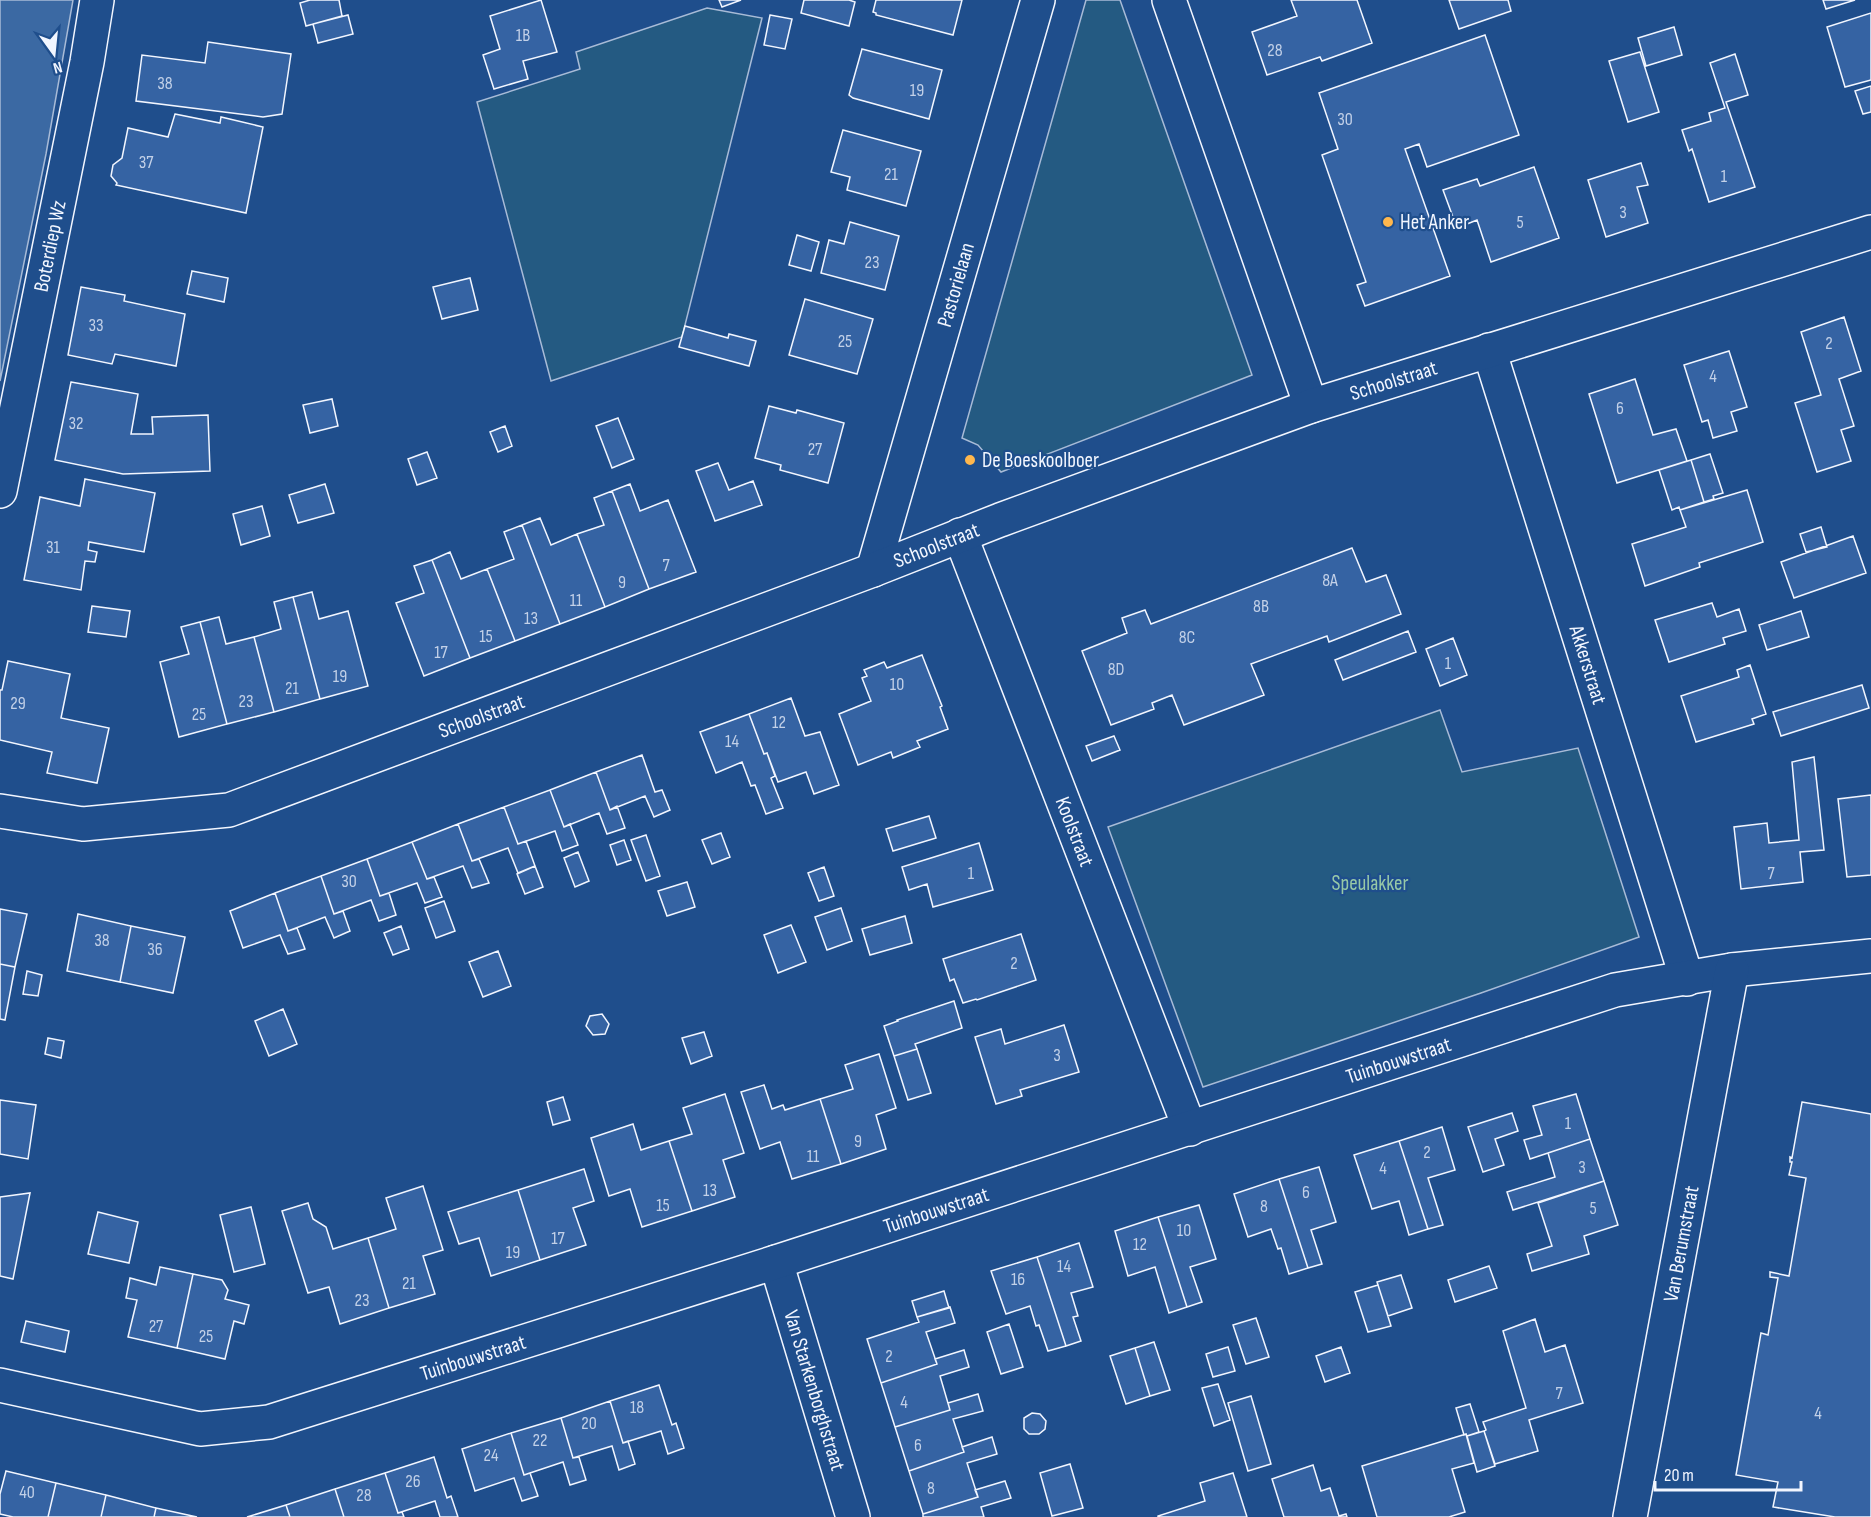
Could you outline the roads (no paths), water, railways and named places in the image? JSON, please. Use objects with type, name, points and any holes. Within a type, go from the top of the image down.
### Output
[{"type":"street","name":"Boterdiep Wz","points":[[0,490],[87,62],[97,0]]},
{"type":"street","name":"Pastorielaan","points":[[873,570],[1038,0]]},
{"type":"street","points":[[1169,0],[1311,406]]},
{"type":"street","name":"Schoolstraat","points":[[0,811],[83,824],[229,810],[873,570],[960,535],[1311,406],[1871,232]]},
{"type":"street","name":"Akkerstraat","points":[[1489,350],[1687,979]]},
{"type":"street","name":"Koolstraat","points":[[960,535],[1190,1129]]},
{"type":"street","name":"Tuinbouwstraat","points":[[0,1385],[200,1429],[268,1422],[776,1262],[1615,990],[1732,970],[1871,956]]},
{"type":"street","name":"Van Berumstraat","points":[[1630,1517],[1732,970]]},
{"type":"street","name":"Van Starkenborghstraat","points":[[776,1262],[853,1517]]},
{"type":"place","name":"Het Anker","points":[[1388,222]]},
{"type":"place","name":"De Boeskoolboer","points":[[970,460]]},
{"type":"park label","name":"Speulakker","points":[[1370,883]]}]
